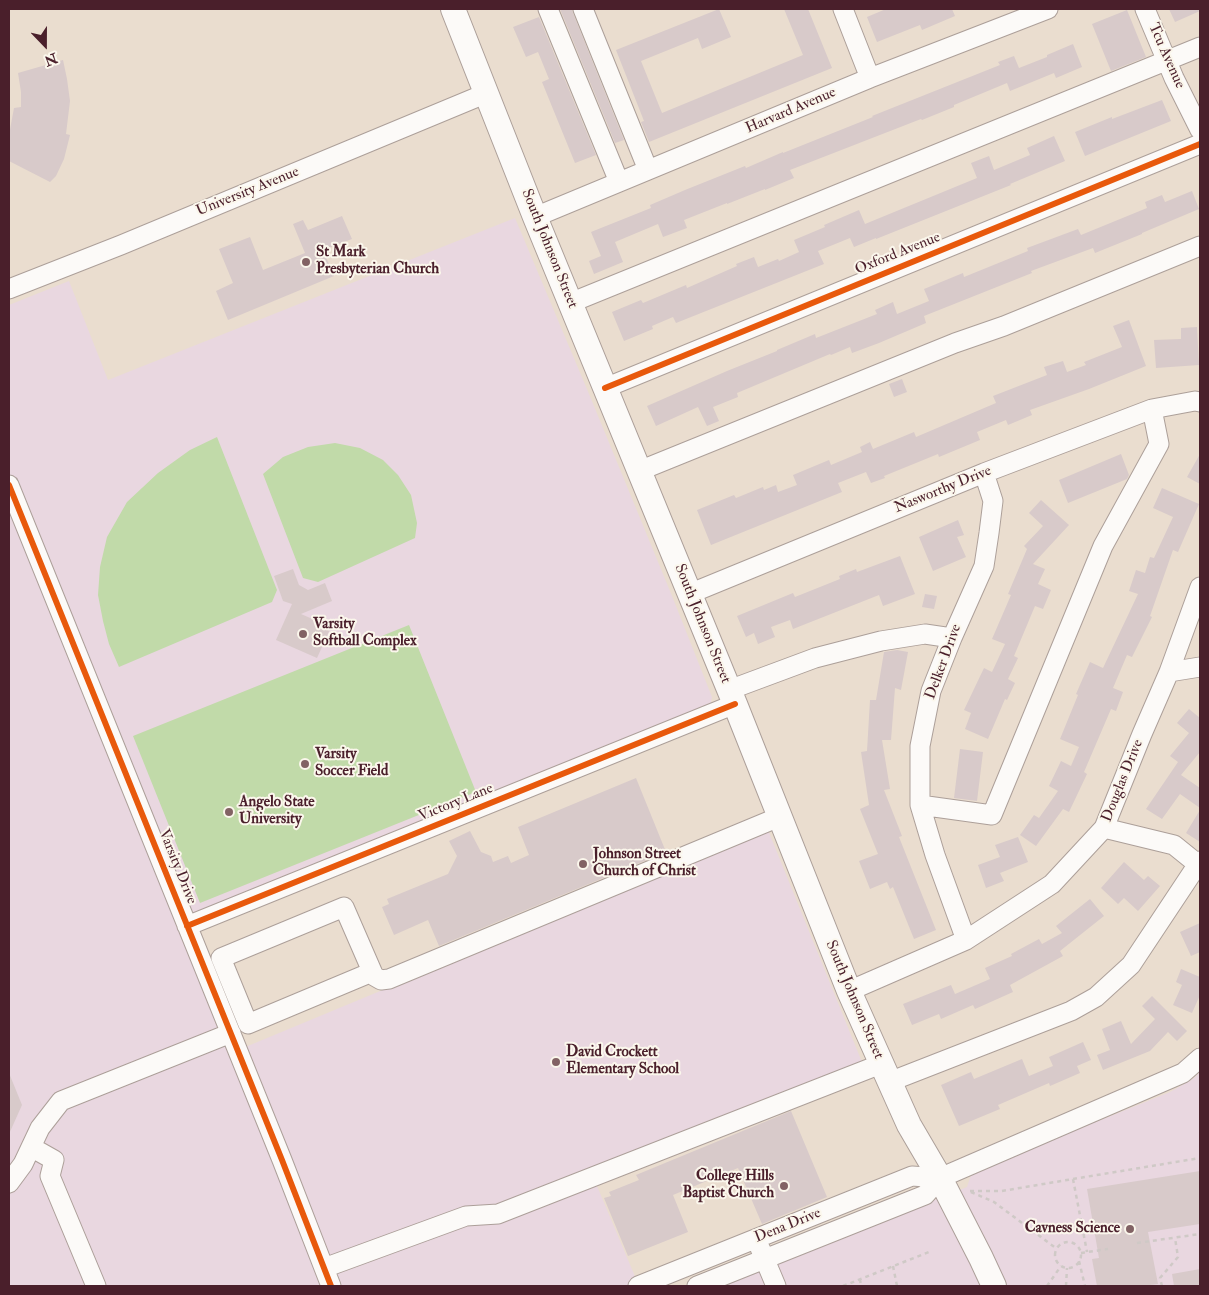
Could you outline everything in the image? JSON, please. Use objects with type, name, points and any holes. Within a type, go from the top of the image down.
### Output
[{"type":"main road","name":"South Johnson Street","points":[[453,9],[535,217],[732,697],[849,991],[909,1125],[940,1178],[994,1286]]},
{"type":"street","points":[[548,9],[619,182]]},
{"type":"street","points":[[583,9],[648,170]]},
{"type":"street","points":[[843,9],[870,78]]},
{"type":"street","name":"Harvard Avenue","points":[[535,217],[870,78],[1048,9]]},
{"type":"street","name":"Tcu Avenue","points":[[1145,9],[1174,78],[1200,130]]},
{"type":"street","points":[[570,303],[1200,47]]},
{"type":"street","name":"University Avenue","points":[[9,289],[153,232],[487,93]]},
{"type":"street","name":"Oxford Avenue","points":[[605,388],[1200,144]]},
{"type":"street","points":[[639,471],[1200,246]]},
{"type":"street","name":"Nasworthy Drive","points":[[689,594],[984,473],[1152,409],[1195,401],[1200,402]]},
{"type":"street","points":[[920,805],[992,815],[1103,546],[1159,444],[1152,409]]},
{"type":"street","name":"Delker Drive","points":[[966,940],[935,855],[920,805],[920,746],[931,691],[984,566],[993,501],[984,473]]},
{"type":"street","name":"Varsity Drive","points":[[9,485],[218,1000],[331,1286]]},
{"type":"street","name":"Douglas Drive","points":[[849,991],[966,940],[1052,884],[1104,828],[1168,672],[1200,587]]},
{"type":"street","name":"Victory Lane","points":[[187,926],[732,697],[815,658],[881,641],[925,634],[952,638]]},
{"type":"street","points":[[1168,672],[1200,667]]},
{"type":"street","points":[[372,972],[248,1024],[221,958],[344,907],[372,972],[381,980],[393,978],[779,817]]},
{"type":"street","points":[[324,1268],[466,1216],[498,1214],[885,1073],[1070,1011],[1096,997],[1131,965],[1200,864],[1174,845],[1104,828]]},
{"type":"street","points":[[218,1000],[235,992]]},
{"type":"street","points":[[9,1183],[23,1164],[40,1128],[61,1101],[231,1033]]},
{"type":"street","name":"Dena Drive","points":[[697,1286],[925,1195],[940,1178],[1183,1073],[1200,1058]]},
{"type":"street","points":[[31,1147],[54,1160],[50,1176],[96,1286]]},
{"type":"street","name":"Dena Drive","points":[[638,1286],[912,1176],[940,1178]]},
{"type":"street","points":[[752,1240],[760,1261],[765,1286]]},
{"type":"street","points":[[760,1261],[776,1286]]},
{"type":"path","points":[[1057,1248],[994,1202],[970,1191],[1002,1191],[1200,1158]]},
{"type":"path","points":[[1073,1179],[1087,1252]]},
{"type":"path","points":[[1137,1243],[1200,1234]]},
{"type":"path","points":[[1162,1286],[1160,1278],[1178,1257],[1174,1238]]},
{"type":"path","points":[[1079,1261],[1074,1266],[1067,1268],[1061,1266],[1056,1258],[1057,1248],[1063,1243],[1071,1242],[1078,1246],[1081,1253],[1079,1261],[1085,1286]]},
{"type":"path","points":[[1081,1253],[1108,1249]]},
{"type":"path","points":[[843,1286],[929,1252]]},
{"type":"path","points":[[894,1266],[897,1286]]},
{"type":"path","points":[[1047,1286],[1061,1266]]},
{"type":"path","points":[[1066,1286],[1067,1268]]},
{"type":"path","points":[[860,1279],[861,1286]]},
{"type":"shaded area","name":"Angelo State University","points":[[515,218],[672,596],[712,697],[711,702],[707,707],[190,917],[243,1048],[768,830],[868,1077],[597,1186],[639,1286],[9,1286],[9,305],[69,281],[108,380]]},
{"type":"shaded area","points":[[1200,1072],[1200,1286],[719,1286],[967,1187],[971,1175],[977,1170],[1170,1092],[1193,1079]]},
{"type":"green space","points":[[217,437],[277,590],[272,602],[119,667],[109,644],[98,595],[100,567],[107,537],[127,502],[158,473],[190,450]]},
{"type":"green space","points":[[335,443],[360,448],[383,460],[398,475],[411,495],[417,523],[415,538],[318,582],[303,578],[263,474],[283,457],[308,447]]},
{"type":"green space","name":"Varsity Soccer Field","points":[[409,625],[476,792],[200,903],[133,736]]},
{"type":"building","points":[[560,9],[572,9],[624,140],[615,143]]},
{"type":"building","points":[[719,9],[731,37],[702,49],[698,38],[641,61],[662,113],[803,55],[784,9],[808,9],[832,68],[649,142],[641,122],[644,121],[616,50]]},
{"type":"building","points":[[886,9],[952,9],[955,16],[922,30],[920,25],[877,42],[867,17]]},
{"type":"building","points":[[1169,9],[1200,9],[1200,11],[1175,22]]},
{"type":"building","points":[[1127,10],[1146,57],[1111,71],[1092,24]]},
{"type":"building","points":[[539,17],[596,155],[575,163],[542,82],[549,79],[538,52],[526,57],[513,27]]},
{"type":"building","points":[[1073,44],[1082,67],[1056,78],[1054,73],[1010,91],[1007,83],[922,120],[790,170],[794,178],[684,220],[687,228],[663,237],[658,224],[615,242],[623,262],[594,274],[589,261],[601,256],[591,232],[651,208],[650,205],[685,190],[745,166],[746,168],[1000,65],[998,62],[1014,56],[1019,68]]},
{"type":"building","points":[[63,60],[70,101],[66,134],[70,135],[64,159],[56,176],[50,182],[9,161],[9,135],[14,108],[21,107],[18,73]]},
{"type":"building","points":[[1162,100],[1171,121],[1085,156],[1075,132]]},
{"type":"building","points":[[1054,136],[1065,161],[1011,185],[876,239],[854,247],[850,238],[818,251],[824,264],[676,323],[673,317],[652,326],[653,329],[624,341],[612,312],[641,300],[643,303],[686,285],[687,288],[754,257],[758,267],[778,259],[779,261],[799,252],[794,240],[825,227],[824,225],[859,210],[865,224],[977,178],[971,163],[989,156],[994,170],[1030,155],[1027,148]]},
{"type":"building","points":[[1192,191],[1199,209],[1095,253],[1093,248],[1031,271],[1032,273],[924,316],[926,323],[879,343],[852,353],[850,347],[830,354],[737,393],[738,397],[713,407],[719,421],[707,426],[698,407],[656,426],[647,406],[815,334],[816,338],[877,314],[875,310],[893,302],[897,314],[929,301],[924,289],[963,273],[964,277],[1028,251],[1027,248],[1078,229],[1081,235],[1147,208],[1145,202],[1162,195],[1165,202]]},
{"type":"building","name":"St Mark Presbyterian Church","points":[[342,216],[352,239],[323,250],[334,276],[228,320],[216,291],[233,283],[219,249],[250,237],[263,270],[305,253],[293,224],[303,220],[308,230]]},
{"type":"building","points":[[1129,320],[1146,366],[1030,410],[1032,415],[1008,425],[1006,420],[977,432],[980,440],[939,457],[938,454],[884,476],[885,478],[871,483],[866,472],[838,483],[842,492],[711,545],[697,510],[734,495],[736,498],[763,487],[764,490],[776,485],[778,492],[797,485],[793,475],[829,460],[831,465],[862,452],[860,447],[870,442],[873,449],[914,432],[916,437],[996,403],[993,396],[1047,375],[1044,367],[1063,361],[1067,372],[1086,365],[1084,362],[1122,347],[1113,326]]},
{"type":"building","points":[[1197,327],[1199,365],[1156,368],[1154,340],[1181,339],[1181,328]]},
{"type":"building","points":[[902,379],[907,392],[894,397],[889,384]]},
{"type":"building","points":[[1121,454],[1129,475],[1127,479],[1068,503],[1059,480]]},
{"type":"building","points":[[1200,454],[1200,484],[1187,477]]},
{"type":"building","points":[[1162,488],[1199,504],[1178,552],[1173,550],[1150,616],[1152,617],[1132,657],[1127,655],[1113,688],[1123,692],[1116,711],[1111,709],[1084,772],[1087,774],[1069,812],[1063,809],[1036,846],[1020,835],[1034,815],[1039,818],[1058,791],[1049,786],[1061,761],[1071,766],[1079,747],[1060,739],[1078,695],[1076,694],[1090,662],[1103,668],[1138,594],[1129,591],[1136,570],[1145,573],[1150,557],[1154,558],[1173,517],[1153,508]]},
{"type":"building","points":[[1041,500],[1069,525],[1033,564],[1045,569],[1038,584],[1051,590],[1043,609],[1035,606],[1014,656],[1018,658],[1008,679],[1015,683],[1007,700],[1005,699],[988,739],[965,729],[971,713],[964,710],[984,668],[992,672],[1005,644],[992,639],[1011,595],[1008,594],[1027,549],[1024,546],[1043,526],[1029,513]]},
{"type":"building","points":[[958,520],[964,535],[957,537],[966,557],[933,571],[919,537]]},
{"type":"building","points":[[900,556],[915,594],[883,606],[879,595],[793,629],[790,620],[771,627],[775,637],[758,644],[754,633],[746,637],[737,616],[793,593],[795,597],[840,579],[839,576],[856,569],[857,572]]},
{"type":"building","points":[[293,569],[299,585],[308,590],[325,583],[332,601],[301,614],[331,627],[317,658],[276,640],[292,604],[283,601],[274,576]]},
{"type":"building","points":[[925,594],[937,596],[934,609],[922,607]]},
{"type":"building","points":[[897,650],[908,652],[901,690],[895,688],[891,740],[882,740],[890,789],[884,790],[902,836],[899,837],[936,930],[914,939],[893,887],[890,889],[887,882],[870,889],[859,861],[878,854],[860,809],[869,805],[861,752],[867,751],[870,700],[876,700],[884,652]]},
{"type":"building","points":[[1189,709],[1200,718],[1200,752],[1181,775],[1200,788],[1200,808],[1180,794],[1162,819],[1146,809],[1178,762],[1170,756],[1189,733],[1177,723]]},
{"type":"building","points":[[960,749],[983,752],[977,801],[954,798]]},
{"type":"building","name":"Johnson Street Church of Christ","points":[[636,778],[666,852],[439,946],[428,920],[394,935],[382,907],[389,904],[387,899],[448,874],[457,856],[449,841],[470,831],[481,852],[491,856],[493,862],[508,856],[511,863],[529,855],[518,827]]},
{"type":"building","points":[[1200,810],[1200,842],[1186,833]]},
{"type":"building","points":[[1018,837],[1028,862],[1000,873],[1004,881],[986,888],[978,865],[1000,857],[995,845]]},
{"type":"building","points":[[1124,862],[1144,880],[1148,876],[1160,886],[1138,911],[1124,898],[1118,904],[1101,888]]},
{"type":"building","points":[[1090,899],[1104,916],[1060,951],[1063,956],[1010,985],[1013,992],[975,1009],[973,1005],[941,1019],[939,1014],[912,1025],[903,1004],[951,985],[955,994],[990,979],[985,968],[1012,956],[1011,954],[1039,939],[1042,944],[1062,933],[1056,926]]},
{"type":"building","points":[[1200,923],[1200,952],[1191,956],[1180,932]]},
{"type":"building","points":[[1181,969],[1200,977],[1200,995],[1192,1013],[1173,1005],[1182,985],[1176,982]]},
{"type":"building","points":[[1152,996],[1187,1031],[1177,1041],[1168,1032],[1150,1051],[1103,1070],[1097,1055],[1110,1050],[1102,1029],[1121,1021],[1131,1044],[1155,1019],[1142,1006]]},
{"type":"building","points":[[1083,1042],[1091,1060],[1077,1066],[1080,1073],[1050,1086],[1049,1083],[998,1105],[1000,1109],[959,1126],[941,1085],[971,1072],[974,1079],[1022,1059],[1029,1076],[1053,1066],[1049,1057]]},
{"type":"building","points":[[9,1073],[22,1105],[9,1134]]},
{"type":"building","name":"College Hills Baptist Church","points":[[791,1111],[827,1197],[762,1224],[738,1168],[673,1195],[688,1232],[628,1256],[604,1198],[611,1196],[609,1192],[639,1180],[636,1175]]},
{"type":"building","name":"Cavness Science","points":[[1200,1171],[1200,1224],[1148,1232],[1158,1284],[1097,1286],[1092,1259],[1099,1258],[1087,1189]]},
{"type":"building","points":[[1200,1269],[1200,1286],[1174,1286],[1172,1274]]},
{"type":"cycle path","points":[[605,388],[1200,144]]},
{"type":"cycle path","points":[[9,485],[282,1160],[331,1286]]},
{"type":"cycle path","points":[[187,926],[735,704]]},
{"type":"place","name":"St Mark Presbyterian Church","points":[[306,262]]},
{"type":"place","name":"Varsity Softball Complex","points":[[303,634]]},
{"type":"place","name":"Varsity Soccer Field","points":[[305,764]]},
{"type":"place","name":"Angelo State University","points":[[229,812]]},
{"type":"place","name":"Johnson Street Church of Christ","points":[[583,864]]},
{"type":"place","name":"David Crockett Elementary School","points":[[556,1062]]},
{"type":"place","name":"College Hills Baptist Church","points":[[784,1186]]},
{"type":"place","name":"Cavness Science","points":[[1130,1229]]}]
